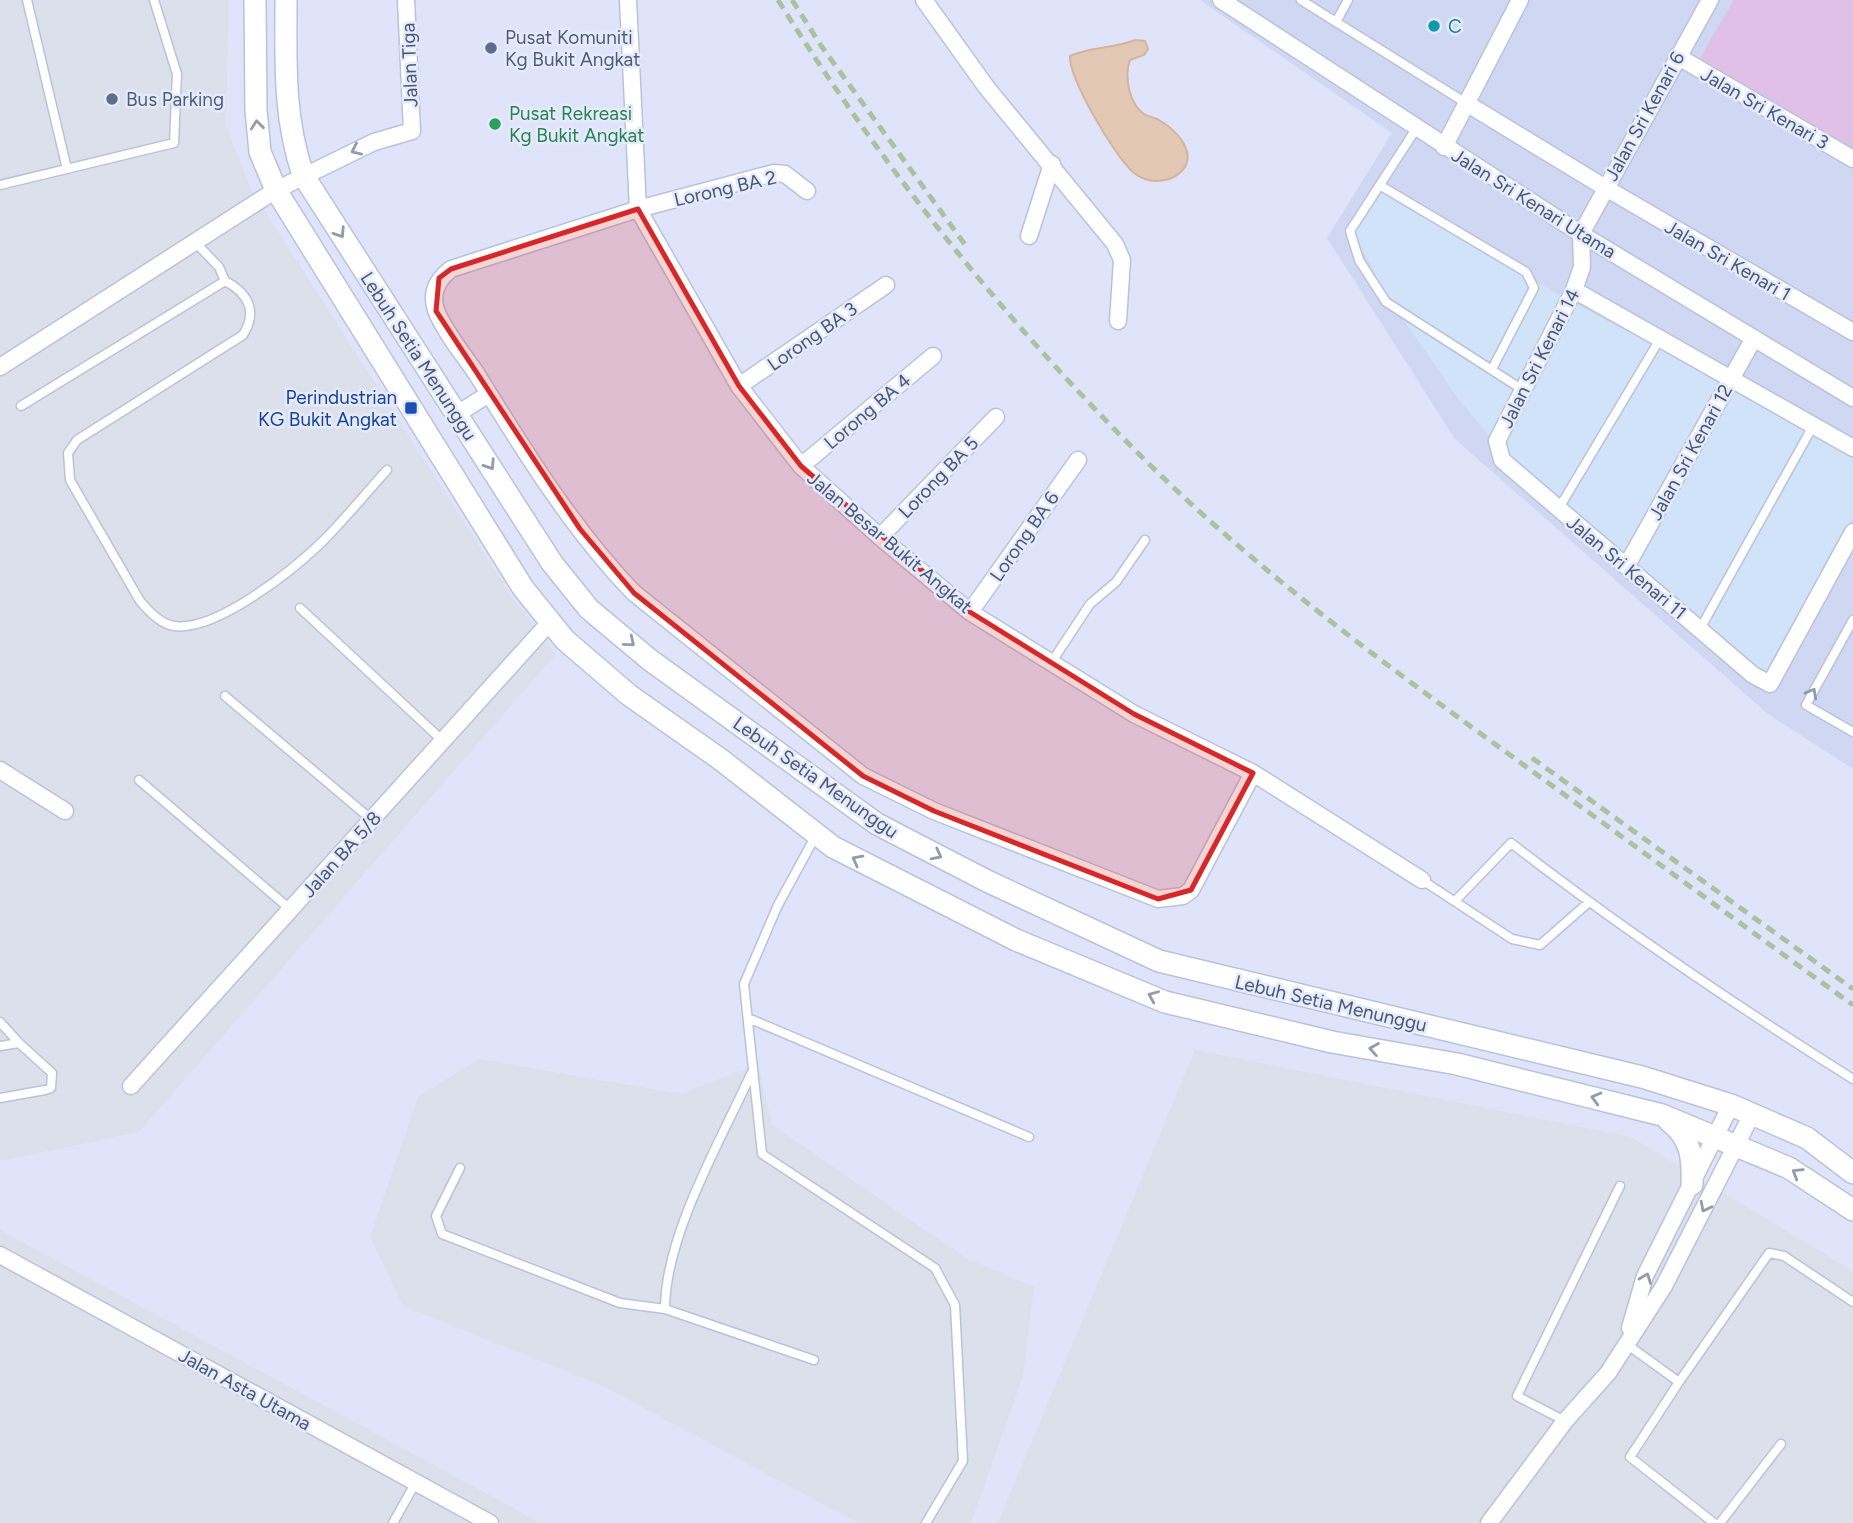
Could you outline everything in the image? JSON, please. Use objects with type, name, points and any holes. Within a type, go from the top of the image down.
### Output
[{"type":"street","name":"Lebuh Setia Menunggu","points":[[255,0],[256,110],[260,152],[276,190],[523,588],[565,640],[629,695],[720,759],[833,847],[1016,940],[1165,1002],[1332,1042],[1457,1064],[1662,1115],[1736,1146]]},
{"type":"street","name":"Lebuh Setia Menunggu","points":[[286,0],[286,100],[291,140],[303,176],[552,563],[589,608],[650,660],[877,824],[987,880],[1159,961],[1642,1077],[1752,1114]]},
{"type":"street","name":"Jalan Tiga","points":[[303,176],[374,142],[412,131],[406,0]]},
{"type":"street","name":"Jalan Besar Bukit Angkat","points":[[628,0],[638,209],[739,386],[801,466],[970,612],[1134,714],[1253,773],[1422,880]]},
{"type":"street","points":[[924,0],[987,88],[1115,244],[1122,260],[1118,321]]},
{"type":"street","name":"Jalan Sri Kenari Utama","points":[[1221,0],[1581,234],[1853,398]]},
{"type":"street","points":[[1444,147],[1520,0]]},
{"type":"street","name":"Jalan Sri Kenari 6","points":[[1581,234],[1604,187],[1710,0]]},
{"type":"street","name":"Jalan Sri Kenari 3","points":[[1677,56],[1853,159]]},
{"type":"street","name":"Jalan Sri Kenari 1","points":[[1466,103],[1604,187],[1852,331]]},
{"type":"street","points":[[1030,236],[1052,164]]},
{"type":"street","name":"Lorong BA 2","points":[[489,394],[436,311],[434,294],[439,278],[451,269],[638,209],[774,173],[785,174],[807,191]]},
{"type":"street","points":[[0,367],[276,190],[303,176]]},
{"type":"street","name":"Jalan Sri Kenari 14","points":[[1497,440],[1574,290],[1582,267],[1581,234]]},
{"type":"street","name":"Lorong BA 3","points":[[739,386],[886,285]]},
{"type":"street","points":[[1574,290],[1853,448]]},
{"type":"street","name":"Jalan Sri Kenari 12","points":[[1627,565],[1754,338]]},
{"type":"street","name":"Lorong BA 4","points":[[801,466],[933,356]]},
{"type":"street","points":[[457,414],[489,394],[605,563],[634,593],[863,776],[959,821],[1158,899],[1171,899],[1191,890],[1253,773]]},
{"type":"street","name":"Lorong BA 5","points":[[880,537],[996,417]]},
{"type":"street","name":"Jalan Sri Kenari 11","points":[[1497,440],[1502,460],[1753,674],[1770,684],[1853,531]]},
{"type":"street","name":"Lorong BA 6","points":[[970,612],[1078,460]]},
{"type":"street","name":"Jalan BA 5/8","points":[[131,1086],[551,622]]},
{"type":"street","points":[[0,770],[65,811]]},
{"type":"street","points":[[1625,1343],[1645,1276],[1731,1105]]},
{"type":"street","points":[[1489,1523],[1565,1421],[1608,1373],[1664,1286],[1752,1114],[1807,1138],[1853,1173]]},
{"type":"street","points":[[1662,1115],[1687,1138],[1693,1158],[1692,1184]]},
{"type":"street","points":[[1736,1146],[1789,1168],[1853,1210]]},
{"type":"street","name":"Jalan Asta Utama","points":[[0,1255],[490,1523]]},
{"type":"lane","points":[[27,0],[67,169]]},
{"type":"lane","points":[[0,185],[174,143],[177,74],[154,0]]},
{"type":"lane","points":[[1301,0],[1466,103]]},
{"type":"lane","points":[[1336,22],[1348,0]]},
{"type":"lane","points":[[1416,129],[1350,231],[1359,260],[1386,302],[1523,390]]},
{"type":"lane","points":[[1381,186],[1526,272],[1531,278],[1534,288],[1492,369]]},
{"type":"lane","points":[[195,242],[219,267],[225,281],[242,290],[250,305],[250,323],[243,335],[77,440],[68,453],[70,480],[140,601],[156,618],[173,626],[196,624],[223,615],[291,568],[321,542],[387,470]]},
{"type":"lane","points":[[21,406],[225,281]]},
{"type":"lane","points":[[1559,508],[1660,339]]},
{"type":"lane","points":[[1700,629],[1813,426]]},
{"type":"lane","points":[[1051,663],[1090,604],[1116,582],[1145,540]]},
{"type":"lane","points":[[300,608],[443,741]]},
{"type":"lane","points":[[1853,620],[1805,705],[1853,732]]},
{"type":"lane","points":[[225,696],[372,820]]},
{"type":"lane","points":[[139,780],[291,910]]},
{"type":"lane","points":[[817,834],[778,905],[744,984],[751,1072],[762,1154],[935,1268],[955,1305],[963,1461],[926,1523]]},
{"type":"lane","points":[[1455,901],[1511,843],[1588,903],[1720,995],[1853,1079]]},
{"type":"lane","points":[[1422,880],[1512,939],[1540,945],[1588,903]]},
{"type":"lane","points":[[748,1018],[1029,1137]]},
{"type":"lane","points":[[0,1022],[52,1073],[51,1088],[0,1098]]},
{"type":"lane","points":[[0,1046],[19,1043]]},
{"type":"lane","points":[[665,1309],[665,1286],[673,1248],[751,1072]]},
{"type":"lane","points":[[460,1168],[436,1216],[442,1234],[620,1303],[665,1309],[814,1360]]},
{"type":"lane","points":[[1565,1421],[1517,1396],[1620,1186]]},
{"type":"lane","points":[[1714,1523],[1630,1457],[1769,1252],[1784,1256],[1853,1302]]},
{"type":"lane","points":[[1625,1343],[1679,1382]]},
{"type":"lane","points":[[1720,1523],[1781,1444]]},
{"type":"lane","points":[[396,1522],[416,1482]]},
{"type":"highlighted area","points":[[638,209],[739,386],[801,466],[970,612],[1134,714],[1253,773],[1191,890],[1158,899],[934,811],[863,776],[634,593],[580,529],[436,311],[439,278],[451,269]]},
{"type":"shaded area","points":[[0,0],[229,0],[226,126],[251,189],[512,597],[556,654],[139,1132],[0,1161]]},
{"type":"shaded area","points":[[1200,0],[1853,0],[1853,769],[1768,714],[1455,439],[1327,238],[1392,133]]},
{"type":"shaded area","points":[[1734,0],[1853,0],[1853,151],[1698,61]]},
{"type":"shaded area","points":[[1135,40],[1145,41],[1148,49],[1144,55],[1130,60],[1128,81],[1131,97],[1144,114],[1159,120],[1176,133],[1187,153],[1184,169],[1174,177],[1159,181],[1142,178],[1134,173],[1116,151],[1085,99],[1070,56]]},
{"type":"shaded area","points":[[1382,193],[1575,304],[1723,381],[1853,456],[1853,518],[1766,675],[1506,455],[1459,400],[1385,293],[1354,233]]},
{"type":"shaded area","points":[[1195,1050],[1631,1137],[1853,1271],[1853,1523],[998,1523]]},
{"type":"shaded area","points":[[479,1059],[681,1094],[758,1064],[772,1125],[966,1258],[1034,1287],[1023,1376],[971,1523],[858,1523],[605,1387],[403,1306],[370,1237],[418,1097]]},
{"type":"shaded area","points":[[0,1230],[541,1523],[0,1523]]},
{"type":"railway","points":[[778,0],[857,120],[943,235],[1084,398],[1178,491],[1222,532],[1364,647],[1853,1005]]},
{"type":"railway","points":[[792,0],[822,47],[966,246]]},
{"type":"railway","points":[[1532,758],[1853,989]]},
{"type":"place","name":"C","points":[[1434,26]]},
{"type":"place","name":"Pusat Komuniti Kg Bukit Angkat","points":[[491,48]]},
{"type":"place","name":"Bus Parking","points":[[112,99]]},
{"type":"place","name":"Pusat Rekreasi Kg Bukit Angkat","points":[[495,124]]},
{"type":"place","name":"Perindustrian KG Bukit Angkat","points":[[411,408]]}]
